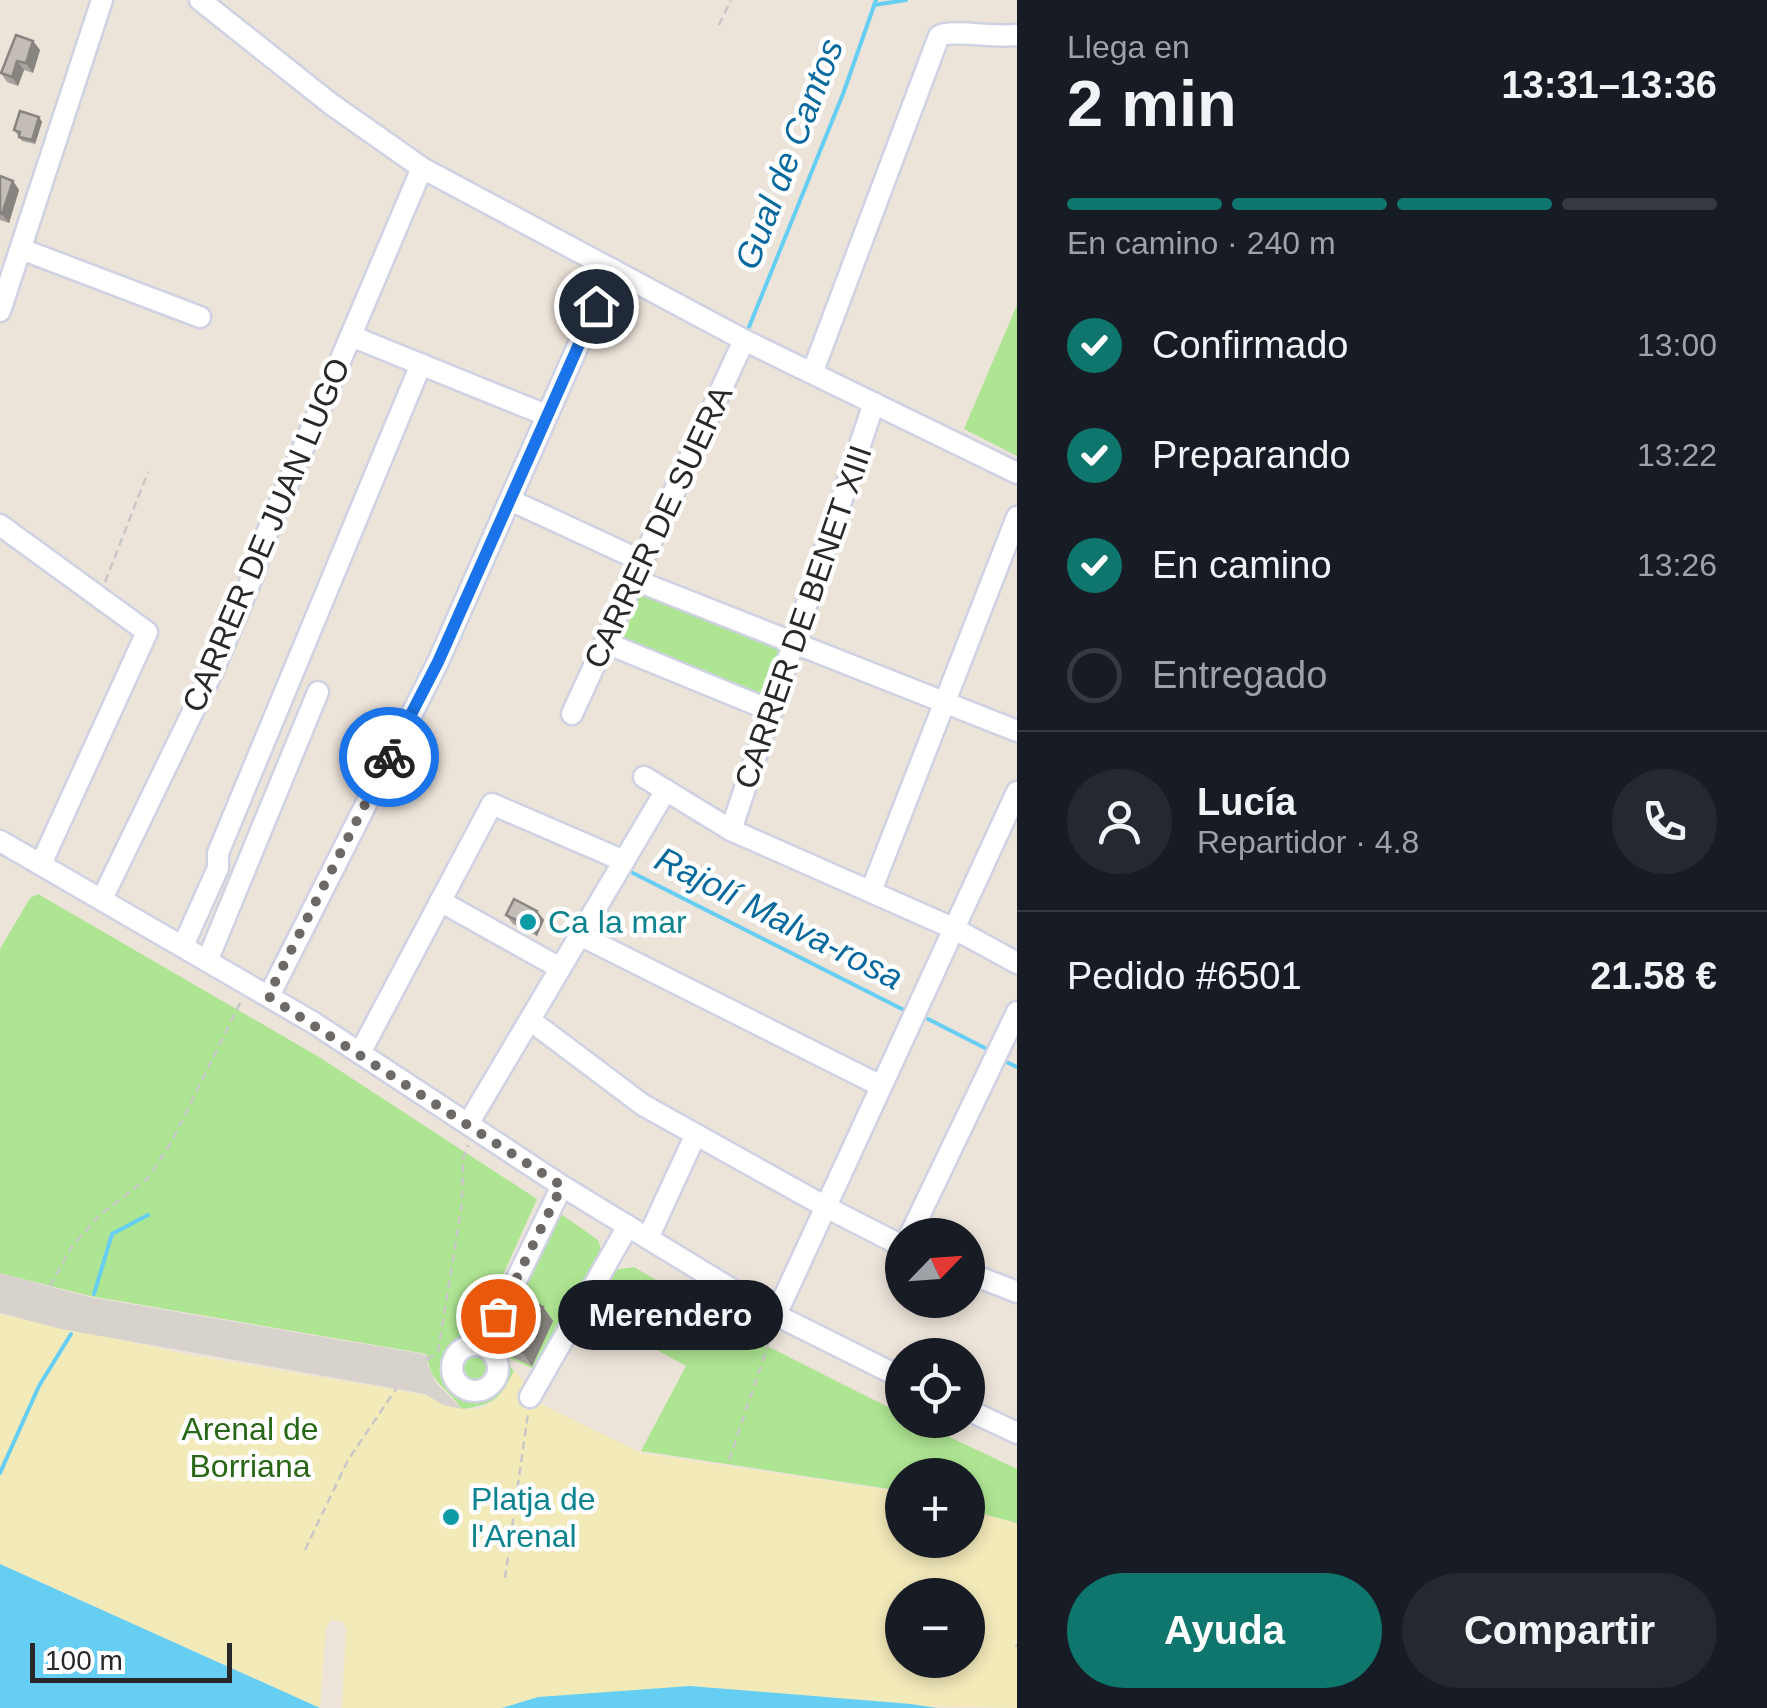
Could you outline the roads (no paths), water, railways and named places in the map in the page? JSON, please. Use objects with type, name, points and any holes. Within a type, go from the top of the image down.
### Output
[{"type":"street","points":[[0,311],[102,0]]},
{"type":"street","points":[[200,0],[331,104],[422,168],[744,340],[813,367],[874,403],[1017,472]]},
{"type":"street","points":[[813,367],[939,36],[948,32],[996,38],[1017,35]]},
{"type":"street","name":"CARRER DE JUAN LUGO","points":[[102,899],[215,666],[259,552],[422,168]]},
{"type":"street","points":[[21,250],[200,317]]},
{"type":"street","points":[[268,996],[438,662],[612,270]]},
{"type":"street","points":[[351,336],[546,415]]},
{"type":"street","name":"CARRER DE SUERA","points":[[572,714],[744,340]]},
{"type":"street","points":[[184,946],[218,868],[218,853],[420,364]]},
{"type":"street","name":"CARRER DE BENET XIII","points":[[731,830],[874,403]]},
{"type":"street","points":[[510,500],[640,571],[795,643],[1017,731]]},
{"type":"street","points":[[870,892],[1017,518]]},
{"type":"street","points":[[0,526],[147,632],[41,864]]},
{"type":"street","points":[[606,643],[772,711]]},
{"type":"street","points":[[208,959],[318,692]]},
{"type":"street","points":[[644,776],[731,830],[955,929],[1017,962]]},
{"type":"street","points":[[469,1132],[530,1020],[666,790]]},
{"type":"street","points":[[776,1311],[1017,792]]},
{"type":"street","points":[[360,1053],[492,804],[624,861]]},
{"type":"street","points":[[0,841],[208,959],[360,1053],[469,1132],[740,1295],[885,1369]]},
{"type":"street","points":[[440,901],[560,968]]},
{"type":"street","points":[[580,935],[882,1086]]},
{"type":"street","points":[[918,1218],[1017,1012]]},
{"type":"street","points":[[530,1020],[643,1104],[695,1136],[885,1237]]},
{"type":"street","points":[[648,1238],[695,1136]]},
{"type":"street","points":[[484,1346],[562,1186]]},
{"type":"street","points":[[530,1397],[628,1226]]},
{"type":"street","points":[[985,1280],[1017,1292]]},
{"type":"street","points":[[985,1418],[1017,1433]]},
{"type":"water","points":[[0,1564],[320,1708],[0,1708]]},
{"type":"water","points":[[690,1686],[937,1708],[502,1708],[538,1697]]},
{"type":"waterway","name":"Gual de Cantos","points":[[749,327],[843,94],[876,0]]},
{"type":"waterway","points":[[874,5],[906,0]]},
{"type":"waterway","name":"Rajolí Malva-rosa","points":[[629,871],[906,1011]]},
{"type":"waterway","name":"Rajolí Malva-rosa","points":[[928,1019],[985,1048]]},
{"type":"waterway","name":"Rajolí Malva-rosa","points":[[1004,1061],[1017,1067]]},
{"type":"waterway","points":[[94,1294],[112,1234],[148,1215]]},
{"type":"waterway","points":[[0,1473],[39,1386],[71,1334]]},
{"type":"place","name":"Ca la mar","points":[[528,922]]},
{"type":"place","name":"Merendero","points":[[498,1316]]},
{"type":"place","name":"Platja de l'Arenal","points":[[451,1517]]},
{"type":"park label","name":"Arenal de Borriana","points":[[250,1448]]}]
